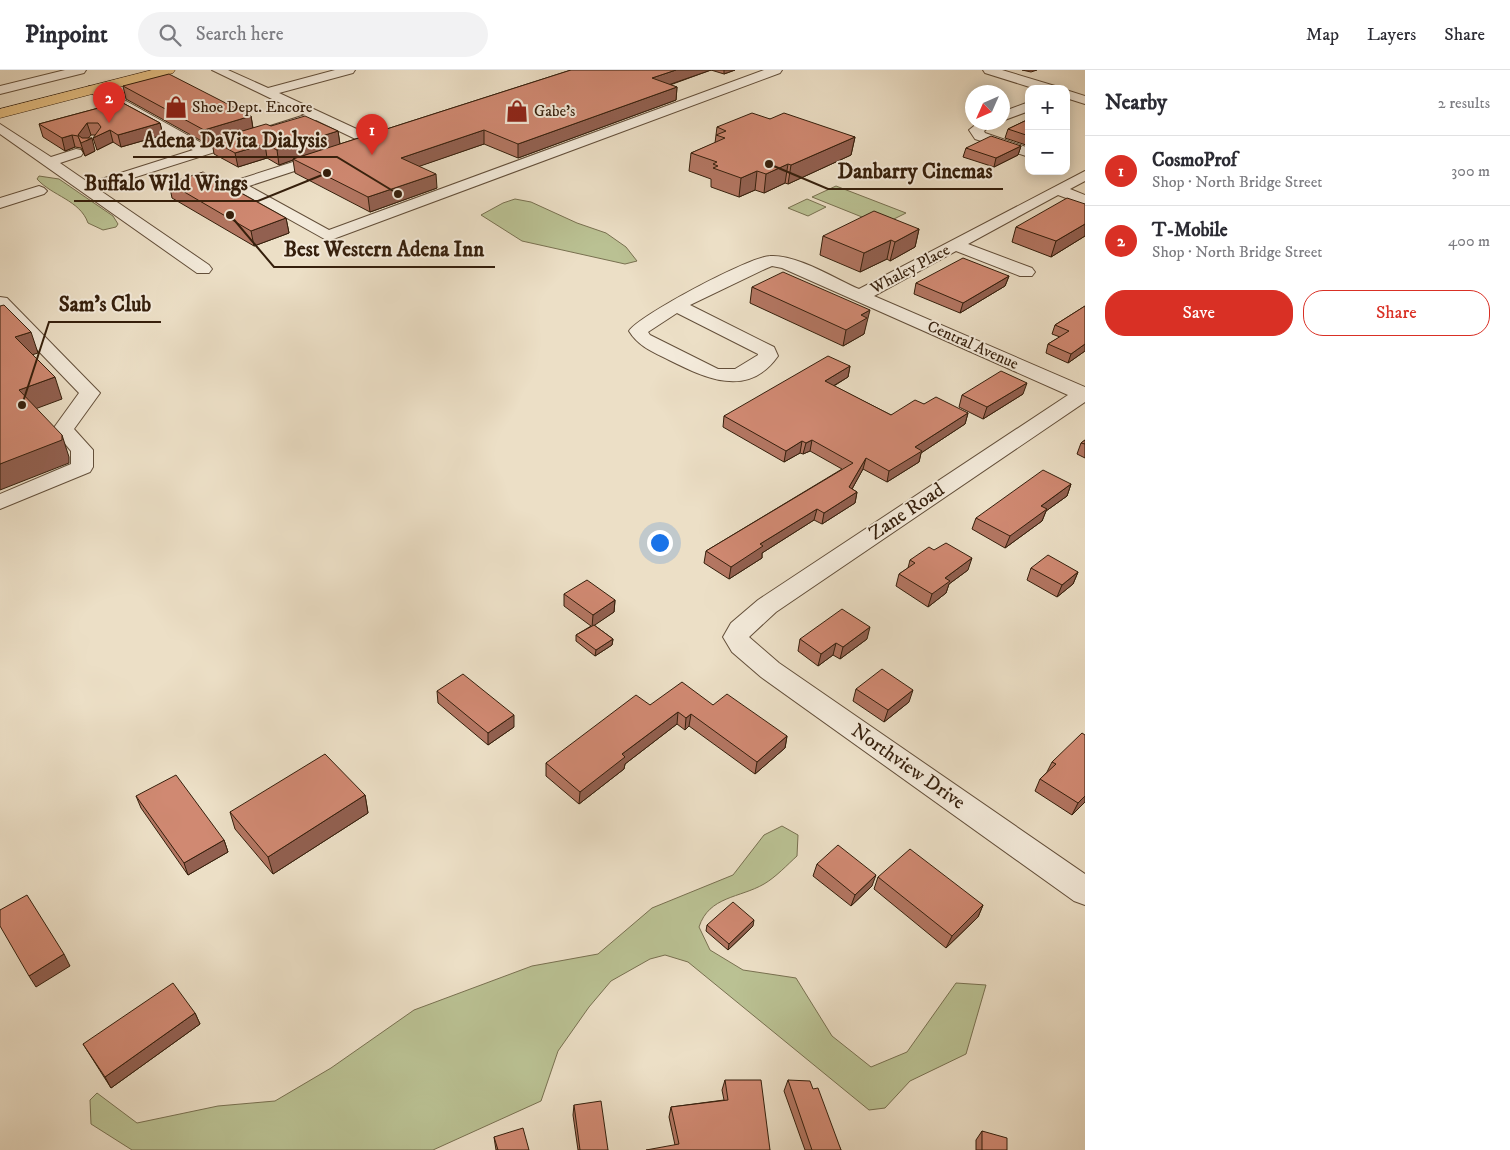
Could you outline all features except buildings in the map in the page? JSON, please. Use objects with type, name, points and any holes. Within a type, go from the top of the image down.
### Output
[{"type":"main road","points":[[1,116],[164,70]]},
{"type":"street","points":[[0,90],[80,70]]},
{"type":"street","points":[[218,70],[371,141]]},
{"type":"street","points":[[266,93],[349,70]]},
{"type":"street","points":[[336,153],[236,185],[328,236],[776,70]]},
{"type":"street","points":[[988,70],[1037,85]]},
{"type":"street","points":[[94,89],[206,151]]},
{"type":"street","points":[[1070,95],[1085,100]]},
{"type":"street","points":[[1010,114],[1025,108]]},
{"type":"street","points":[[1,116],[50,162],[203,269]]},
{"type":"street","points":[[87,188],[316,116]]},
{"type":"street","points":[[976,130],[980,136],[1025,152]]},
{"type":"street","points":[[353,147],[388,136]]},
{"type":"street","points":[[50,162],[76,154]]},
{"type":"street","points":[[1070,166],[1085,171]]},
{"type":"street","name":"Whaley Place","points":[[676,306],[767,351],[768,356],[740,375],[722,376],[710,373],[639,335],[638,331],[640,327],[676,306],[770,261],[786,264],[860,296],[1085,175]]},
{"type":"street","points":[[1058,190],[1085,200]]},
{"type":"street","points":[[0,203],[39,191]]},
{"type":"street","points":[[955,245],[1026,272]]},
{"type":"street","name":"Central Avenue","points":[[860,296],[1084,394]]},
{"type":"street","points":[[0,302],[90,393],[63,429],[82,450],[82,466],[0,502]]},
{"type":"street","name":"Zane Road","points":[[736,637],[740,629],[767,606],[1084,394]]},
{"type":"street","name":"Northview Drive","points":[[736,637],[741,646],[764,666],[1085,891]]},
{"type":"green space","points":[[39,176],[59,179],[113,216],[118,224],[116,227],[103,230],[88,223],[79,209],[43,185],[37,179]]},
{"type":"green space","points":[[836,186],[906,213],[882,225],[812,197]]},
{"type":"green space","points":[[515,199],[531,202],[577,223],[606,233],[626,247],[637,261],[625,264],[522,241],[481,215]]},
{"type":"green space","points":[[807,199],[826,207],[808,216],[788,208]]},
{"type":"green space","points":[[782,826],[798,835],[797,856],[764,884],[726,899],[710,909],[699,927],[710,950],[743,970],[796,978],[832,1036],[871,1067],[907,1052],[956,983],[986,985],[966,1054],[910,1081],[885,1108],[869,1110],[688,962],[665,955],[650,959],[611,981],[589,1007],[558,1051],[541,1101],[433,1150],[132,1150],[91,1124],[90,1100],[97,1093],[137,1123],[218,1106],[275,1101],[331,1068],[414,1010],[532,966],[598,954],[652,908],[733,875],[764,835]]},
{"type":"place","name":"Shoe Dept. Encore","points":[[176,107]]},
{"type":"place","name":"Gabe's","points":[[517,111]]},
{"type":"place","name":"T-Mobile","points":[[109,123]]},
{"type":"place","name":"CosmoProf","points":[[372,155]]},
{"type":"place","name":"Danbarry Cinemas","points":[[769,164]]},
{"type":"place","name":"Buffalo Wild Wings","points":[[327,173]]},
{"type":"place","name":"Adena DaVita Dialysis","points":[[398,194]]},
{"type":"place","name":"Best Western Adena Inn","points":[[230,215]]},
{"type":"place","name":"Sam's Club","points":[[22,405]]}]
